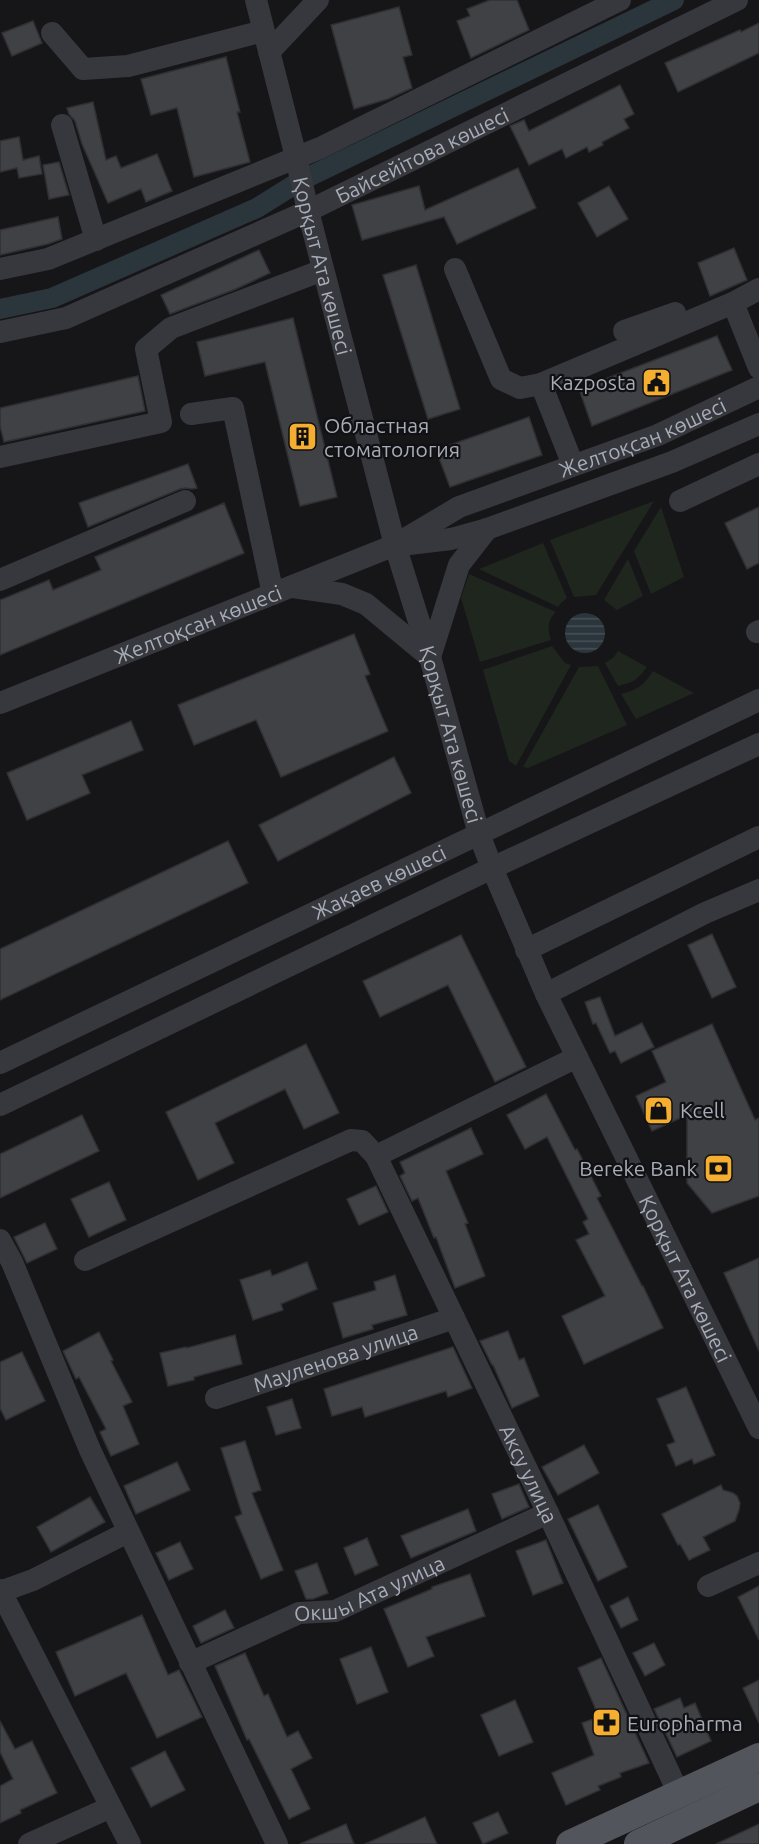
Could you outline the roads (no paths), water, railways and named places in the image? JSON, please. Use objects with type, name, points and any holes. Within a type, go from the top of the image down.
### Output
[{"type":"main road","points":[[570,1844],[759,1757]]},
{"type":"main road","points":[[638,1844],[759,1787]]},
{"type":"street","name":"Қорқыт Ата көшесі","points":[[256,0],[323,270],[395,545],[430,657],[479,834],[546,994],[759,1428]]},
{"type":"street","points":[[52,33],[83,69],[128,66],[266,41],[318,0]]},
{"type":"street","points":[[0,269],[48,259],[320,148],[620,0]]},
{"type":"street","name":"Байсейітова көшесі","points":[[0,332],[66,318],[308,211],[738,0]]},
{"type":"street","points":[[62,125],[96,240]]},
{"type":"street","points":[[455,269],[501,379],[520,388],[541,384],[733,303],[759,289]]},
{"type":"street","points":[[0,457],[161,422],[146,349],[171,328],[323,270]]},
{"type":"street","points":[[733,303],[759,368]]},
{"type":"street","points":[[624,331],[688,308],[697,318]]},
{"type":"street","points":[[541,384],[573,465]]},
{"type":"street","name":"Желтоқсан көшесі","points":[[0,703],[395,545],[459,507],[658,435],[759,387]]},
{"type":"street","points":[[191,414],[233,408],[282,590],[342,594],[366,604],[430,657],[459,565],[487,529]]},
{"type":"street","name":"Желтоқсан көшесі","points":[[395,545],[451,539],[487,529],[672,462],[759,424]]},
{"type":"street","points":[[680,501],[759,464]]},
{"type":"street","points":[[0,580],[185,501]]},
{"type":"street","name":"Жақаев көшесі","points":[[0,1062],[759,700]]},
{"type":"street","name":"Жақаев көшесі","points":[[0,1105],[492,868],[759,744]]},
{"type":"street","points":[[526,950],[759,837]]},
{"type":"street","points":[[546,994],[705,913],[759,891]]},
{"type":"street","points":[[85,1260],[351,1140],[362,1142],[376,1156],[577,1057]]},
{"type":"street","name":"Аксу улица","points":[[376,1156],[548,1513],[679,1794]]},
{"type":"street","points":[[0,1240],[12,1262],[90,1450],[277,1844]]},
{"type":"street","name":"Мауленова улица","points":[[216,1398],[454,1318]]},
{"type":"street","name":"Окшы Ата улица","points":[[190,1663],[299,1614],[335,1611],[548,1513]]},
{"type":"street","points":[[128,1532],[33,1580],[0,1591],[130,1844]]},
{"type":"street","points":[[708,1586],[759,1563]]},
{"type":"street","points":[[28,1844],[111,1807]]},
{"type":"waterway","points":[[0,309],[52,298],[257,208],[300,181],[674,0]]},
{"type":"place","name":"Kazposta","points":[[657,382]]},
{"type":"place","name":"Областная стоматология","points":[[303,437]]},
{"type":"place","name":"Kcell","points":[[659,1110]]},
{"type":"place","name":"Bereke Bank","points":[[718,1168]]},
{"type":"place","name":"Europharma","points":[[606,1723]]}]
